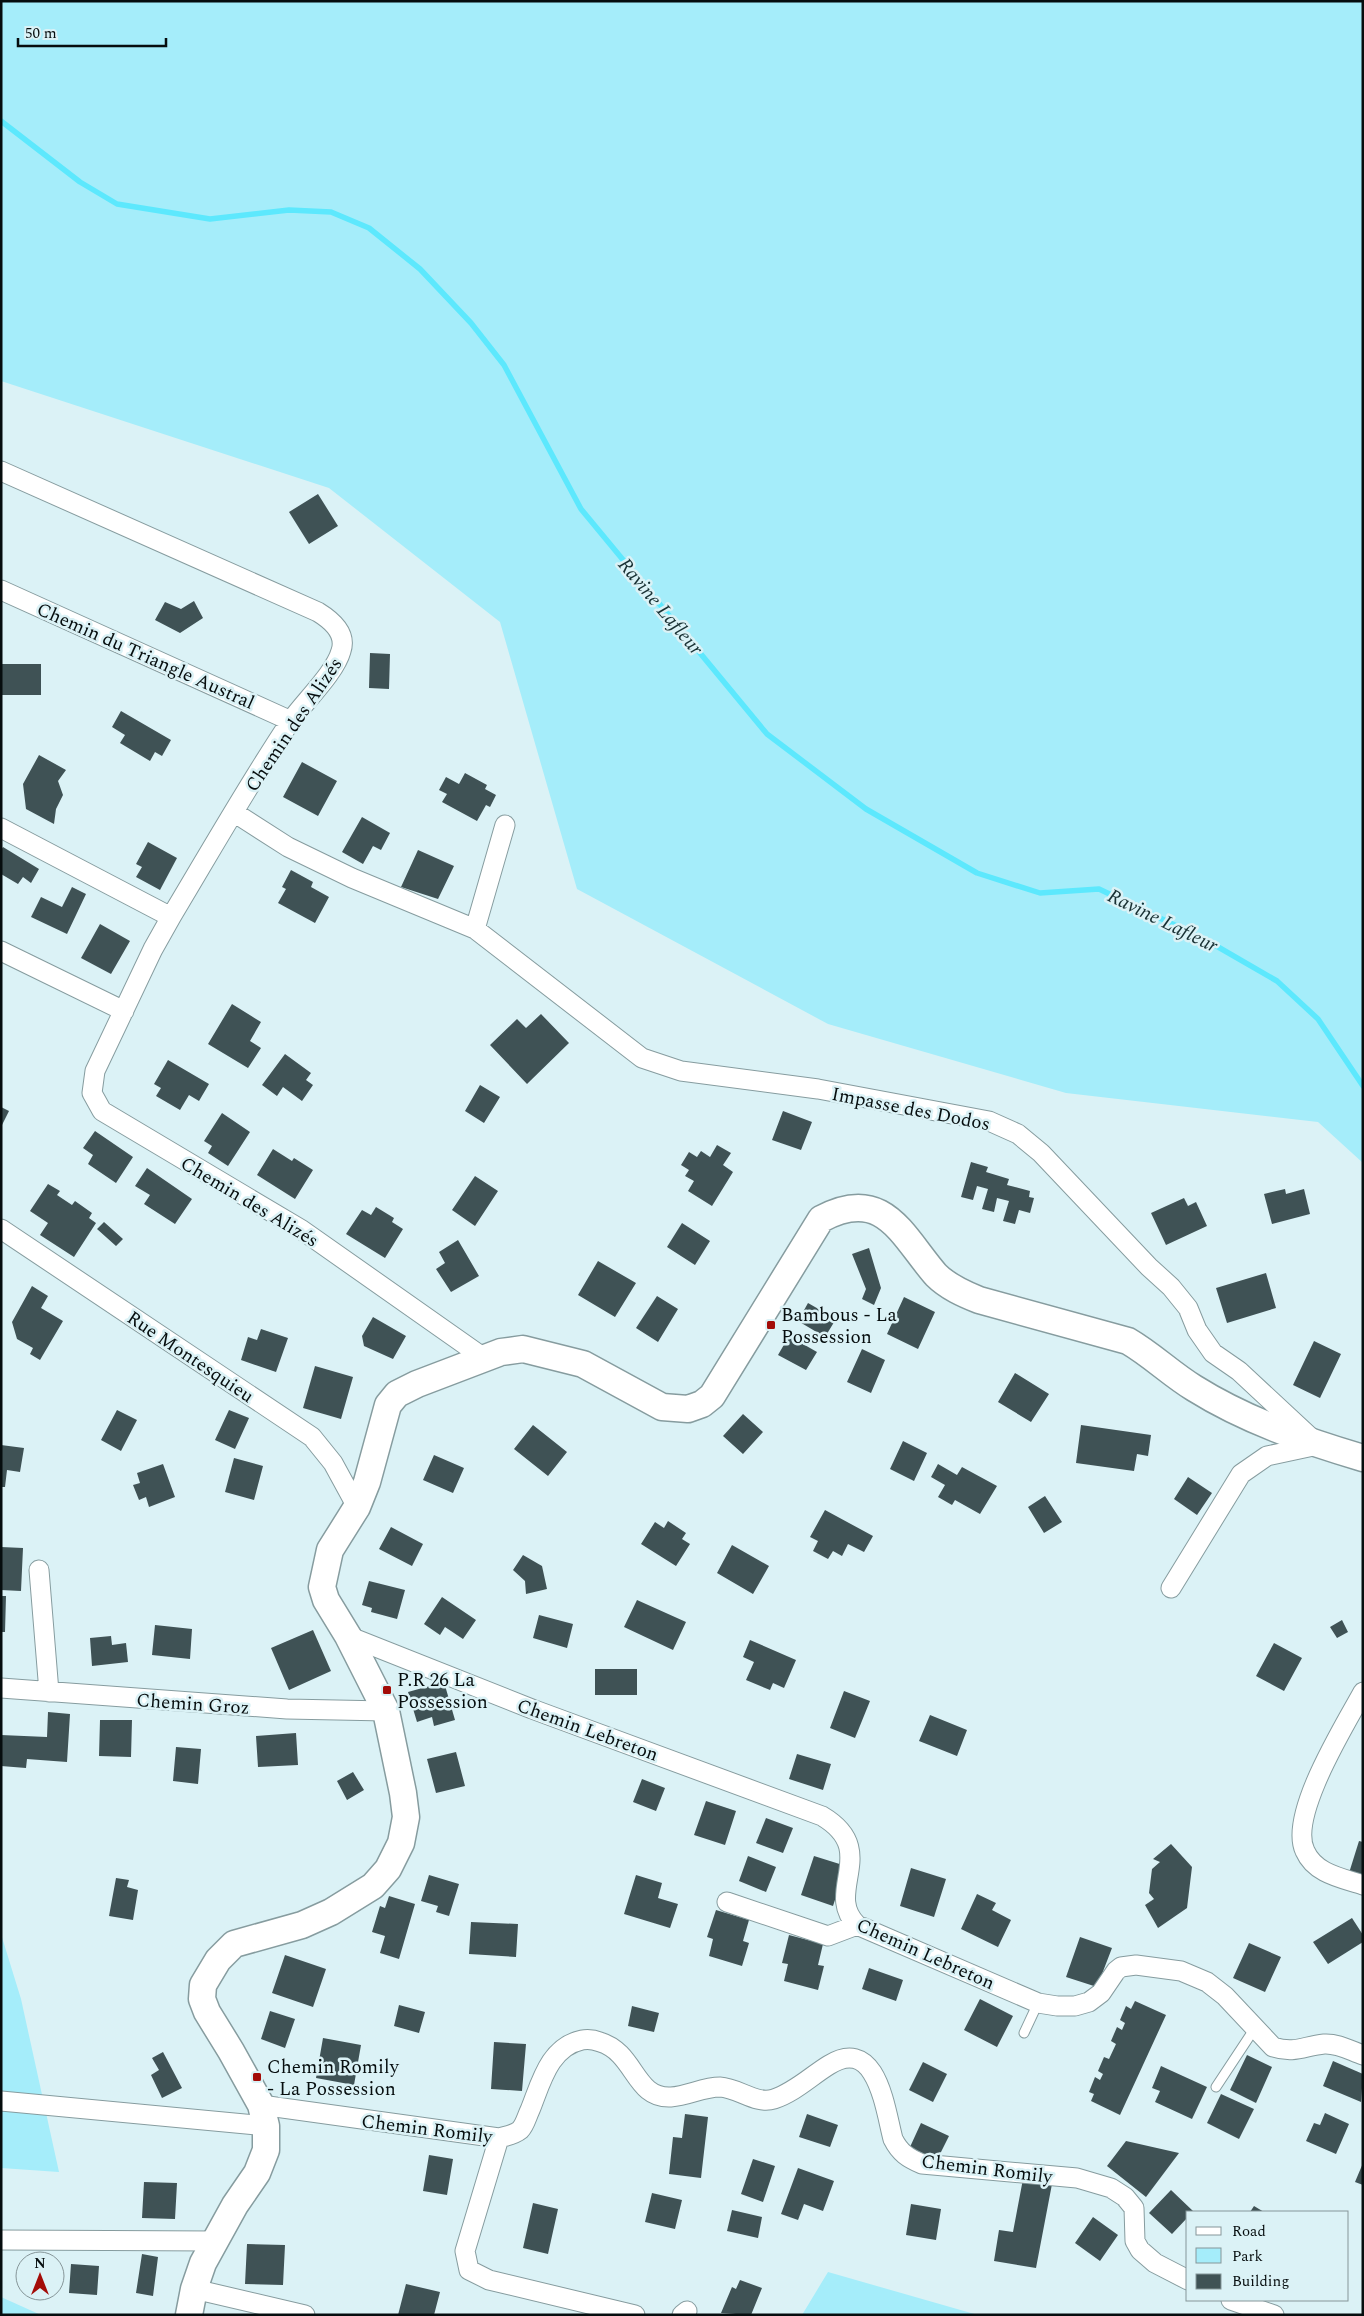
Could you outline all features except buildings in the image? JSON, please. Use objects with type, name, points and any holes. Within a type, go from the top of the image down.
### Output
[{"type":"main road","points":[[189,2315],[194,2290],[214,2241],[257,2173],[266,2150],[264,2116],[231,2051],[206,2012],[202,1999],[203,1985],[218,1960],[234,1944],[302,1925],[331,1912],[373,1886],[388,1869],[401,1843],[406,1817],[397,1755],[386,1711],[348,1636],[326,1600],[322,1587],[330,1550],[357,1507],[374,1461],[388,1405],[398,1394],[417,1384],[500,1352],[523,1349],[584,1364],[662,1407],[688,1409],[702,1404],[712,1396],[821,1219],[846,1209],[859,1209],[887,1216],[900,1228],[938,1276],[957,1291],[979,1300],[1128,1341],[1150,1354],[1192,1387],[1224,1405],[1318,1445],[1363,1458]]},
{"type":"street","name":"Chemin des Alizés","points":[[1,471],[318,612],[334,623],[340,636],[342,650],[335,664],[291,721],[171,917],[153,949],[95,1071],[92,1093],[102,1111],[302,1230],[484,1358]]},
{"type":"street","name":"Chemin du Triangle Austral","points":[[1,590],[291,721]]},
{"type":"street","name":"Impasse des Dodos","points":[[235,813],[288,847],[336,870],[475,929],[642,1058],[681,1071],[818,1089],[990,1121],[1018,1134],[1041,1153],[1149,1267],[1171,1287],[1188,1308],[1197,1330],[1213,1353],[1238,1371],[1318,1445]]},
{"type":"street","points":[[475,929],[505,825]]},
{"type":"street","points":[[1,828],[171,917]]},
{"type":"street","points":[[1,951],[124,1011]]},
{"type":"street","name":"Rue Montesquieu","points":[[1,1230],[312,1437],[333,1463],[357,1507]]},
{"type":"street","points":[[1171,1588],[1241,1474],[1267,1456],[1318,1445]]},
{"type":"street","points":[[39,1570],[49,1692]]},
{"type":"street","name":"Chemin Lebreton","points":[[348,1636],[532,1708],[822,1816],[836,1824],[845,1835],[850,1848],[851,1864],[845,1899],[849,1918],[857,1925],[1038,2003],[1075,2006],[1089,2002],[1101,1993],[1116,1971],[1121,1967],[1136,1965],[1181,1971],[1207,1982],[1225,1996],[1273,2046],[1294,2051],[1324,2044],[1337,2045],[1363,2056]]},
{"type":"street","name":"Chemin Groz","points":[[1,1688],[287,1710],[386,1711]]},
{"type":"street","points":[[1363,1692],[1319,1774],[1302,1824],[1302,1838],[1305,1852],[1324,1872],[1363,1885]]},
{"type":"street","points":[[727,1902],[828,1936],[857,1925]]},
{"type":"street","name":"Chemin Romily","points":[[1,2101],[264,2116],[499,2138],[519,2130],[525,2121],[550,2062],[557,2053],[568,2045],[583,2039],[609,2045],[622,2054],[648,2092],[658,2096],[672,2097],[720,2087],[768,2100],[806,2082],[830,2064],[843,2058],[853,2058],[862,2061],[874,2072],[893,2139],[898,2149],[907,2158],[922,2164],[1077,2178],[1111,2188],[1125,2197],[1134,2208],[1135,2241],[1140,2250],[1155,2263],[1186,2279]]},
{"type":"street","points":[[499,2138],[465,2251],[469,2270],[489,2280],[635,2315]]},
{"type":"street","points":[[1,2240],[214,2241]]},
{"type":"street","points":[[194,2290],[304,2315]]},
{"type":"street","points":[[1234,2301],[1274,2315]]},
{"type":"lane","points":[[1024,2032],[1038,2003]]},
{"type":"lane","points":[[1216,2087],[1255,2028]]},
{"type":"green space","points":[[1,1],[1363,1],[1363,1163],[1318,1122],[1066,1093],[828,1024],[577,889],[500,622],[329,488],[1,381]]},
{"type":"green space","points":[[1,1934],[21,1999],[59,2172],[1,2168]]},
{"type":"green space","points":[[828,2272],[978,2315],[802,2315]]},
{"type":"green space","points":[[1,2297],[41,2315],[1,2315]]},
{"type":"waterway","name":"Ravine Lafleur","points":[[1,121],[80,182],[117,204],[210,219],[289,210],[331,212],[369,228],[420,269],[471,323],[504,365],[581,509],[767,734],[866,809],[977,873],[1040,893],[1099,889],[1206,940],[1277,981],[1318,1019],[1363,1086]]},
{"type":"place","name":"Bambous - La Possession","points":[[771,1325]]},
{"type":"place","name":"P.R 26 La Possession","points":[[387,1690]]},
{"type":"place","name":"Chemin Romily - La Possession","points":[[257,2077]]}]
